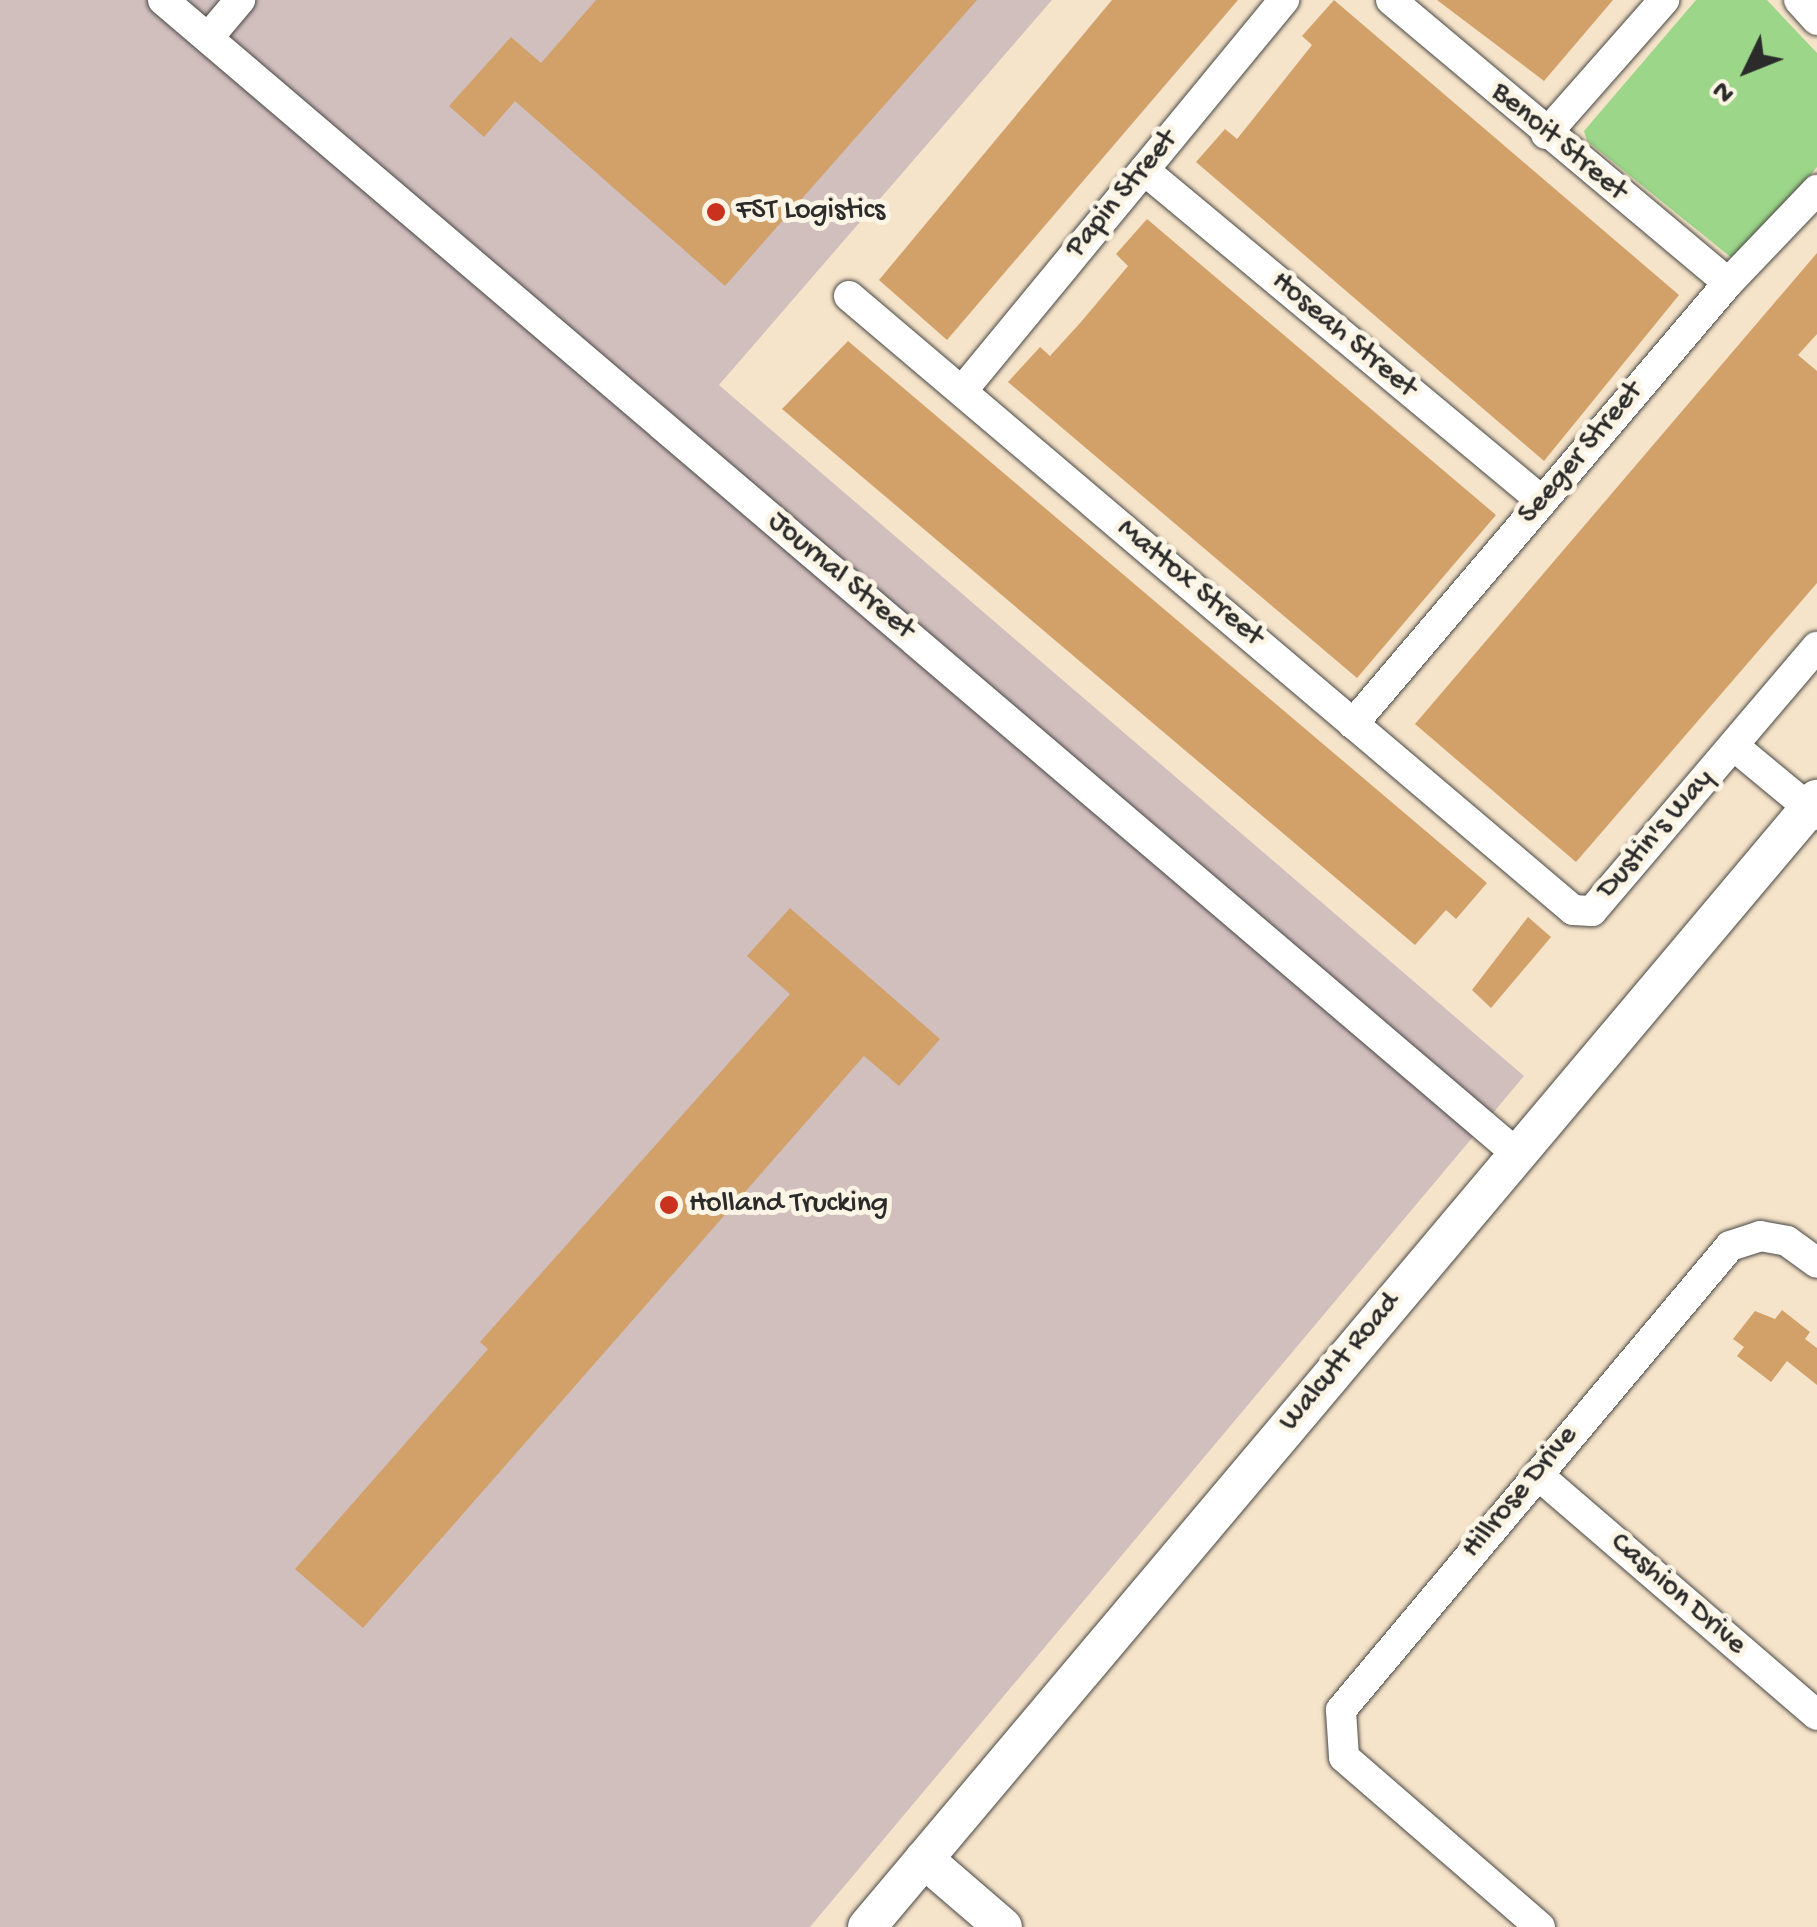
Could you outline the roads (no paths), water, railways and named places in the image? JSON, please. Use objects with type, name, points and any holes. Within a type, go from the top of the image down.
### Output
[{"type":"street","name":"Journal Street","points":[[162,0],[1517,1154]]},
{"type":"street","points":[[208,38],[240,0]]},
{"type":"street","name":"Papin Street","points":[[962,391],[1284,0]]},
{"type":"street","name":"Benoit Street","points":[[1391,0],[1728,283]]},
{"type":"street","points":[[1546,134],[1664,0]]},
{"type":"street","points":[[1799,0],[1817,20]]},
{"type":"street","name":"Hoseah Street","points":[[1144,170],[1542,502]]},
{"type":"street","name":"Seeger Street","points":[[1353,724],[1728,283],[1817,190]]},
{"type":"street","name":"Mattox Street","points":[[848,296],[1530,873]]},
{"type":"street","name":"Dustin's Way","points":[[1530,873],[1573,910],[1592,911],[1817,648]]},
{"type":"street","name":"Dustin's Way","points":[[1734,746],[1814,808]]},
{"type":"street","name":"Walcutt Road","points":[[867,1927],[1517,1154],[1814,808]]},
{"type":"street","name":"Hillrose Drive","points":[[1540,1927],[1344,1758],[1341,1710],[1730,1246],[1760,1236],[1788,1241],[1817,1263]]},
{"type":"street","name":"Cashion Drive","points":[[1538,1475],[1817,1716]]},
{"type":"street","points":[[924,1859],[1003,1927]]},
{"type":"place","name":"FST Logistics","points":[[716,212]]},
{"type":"place","name":"Holland Trucking","points":[[669,1205]]}]
